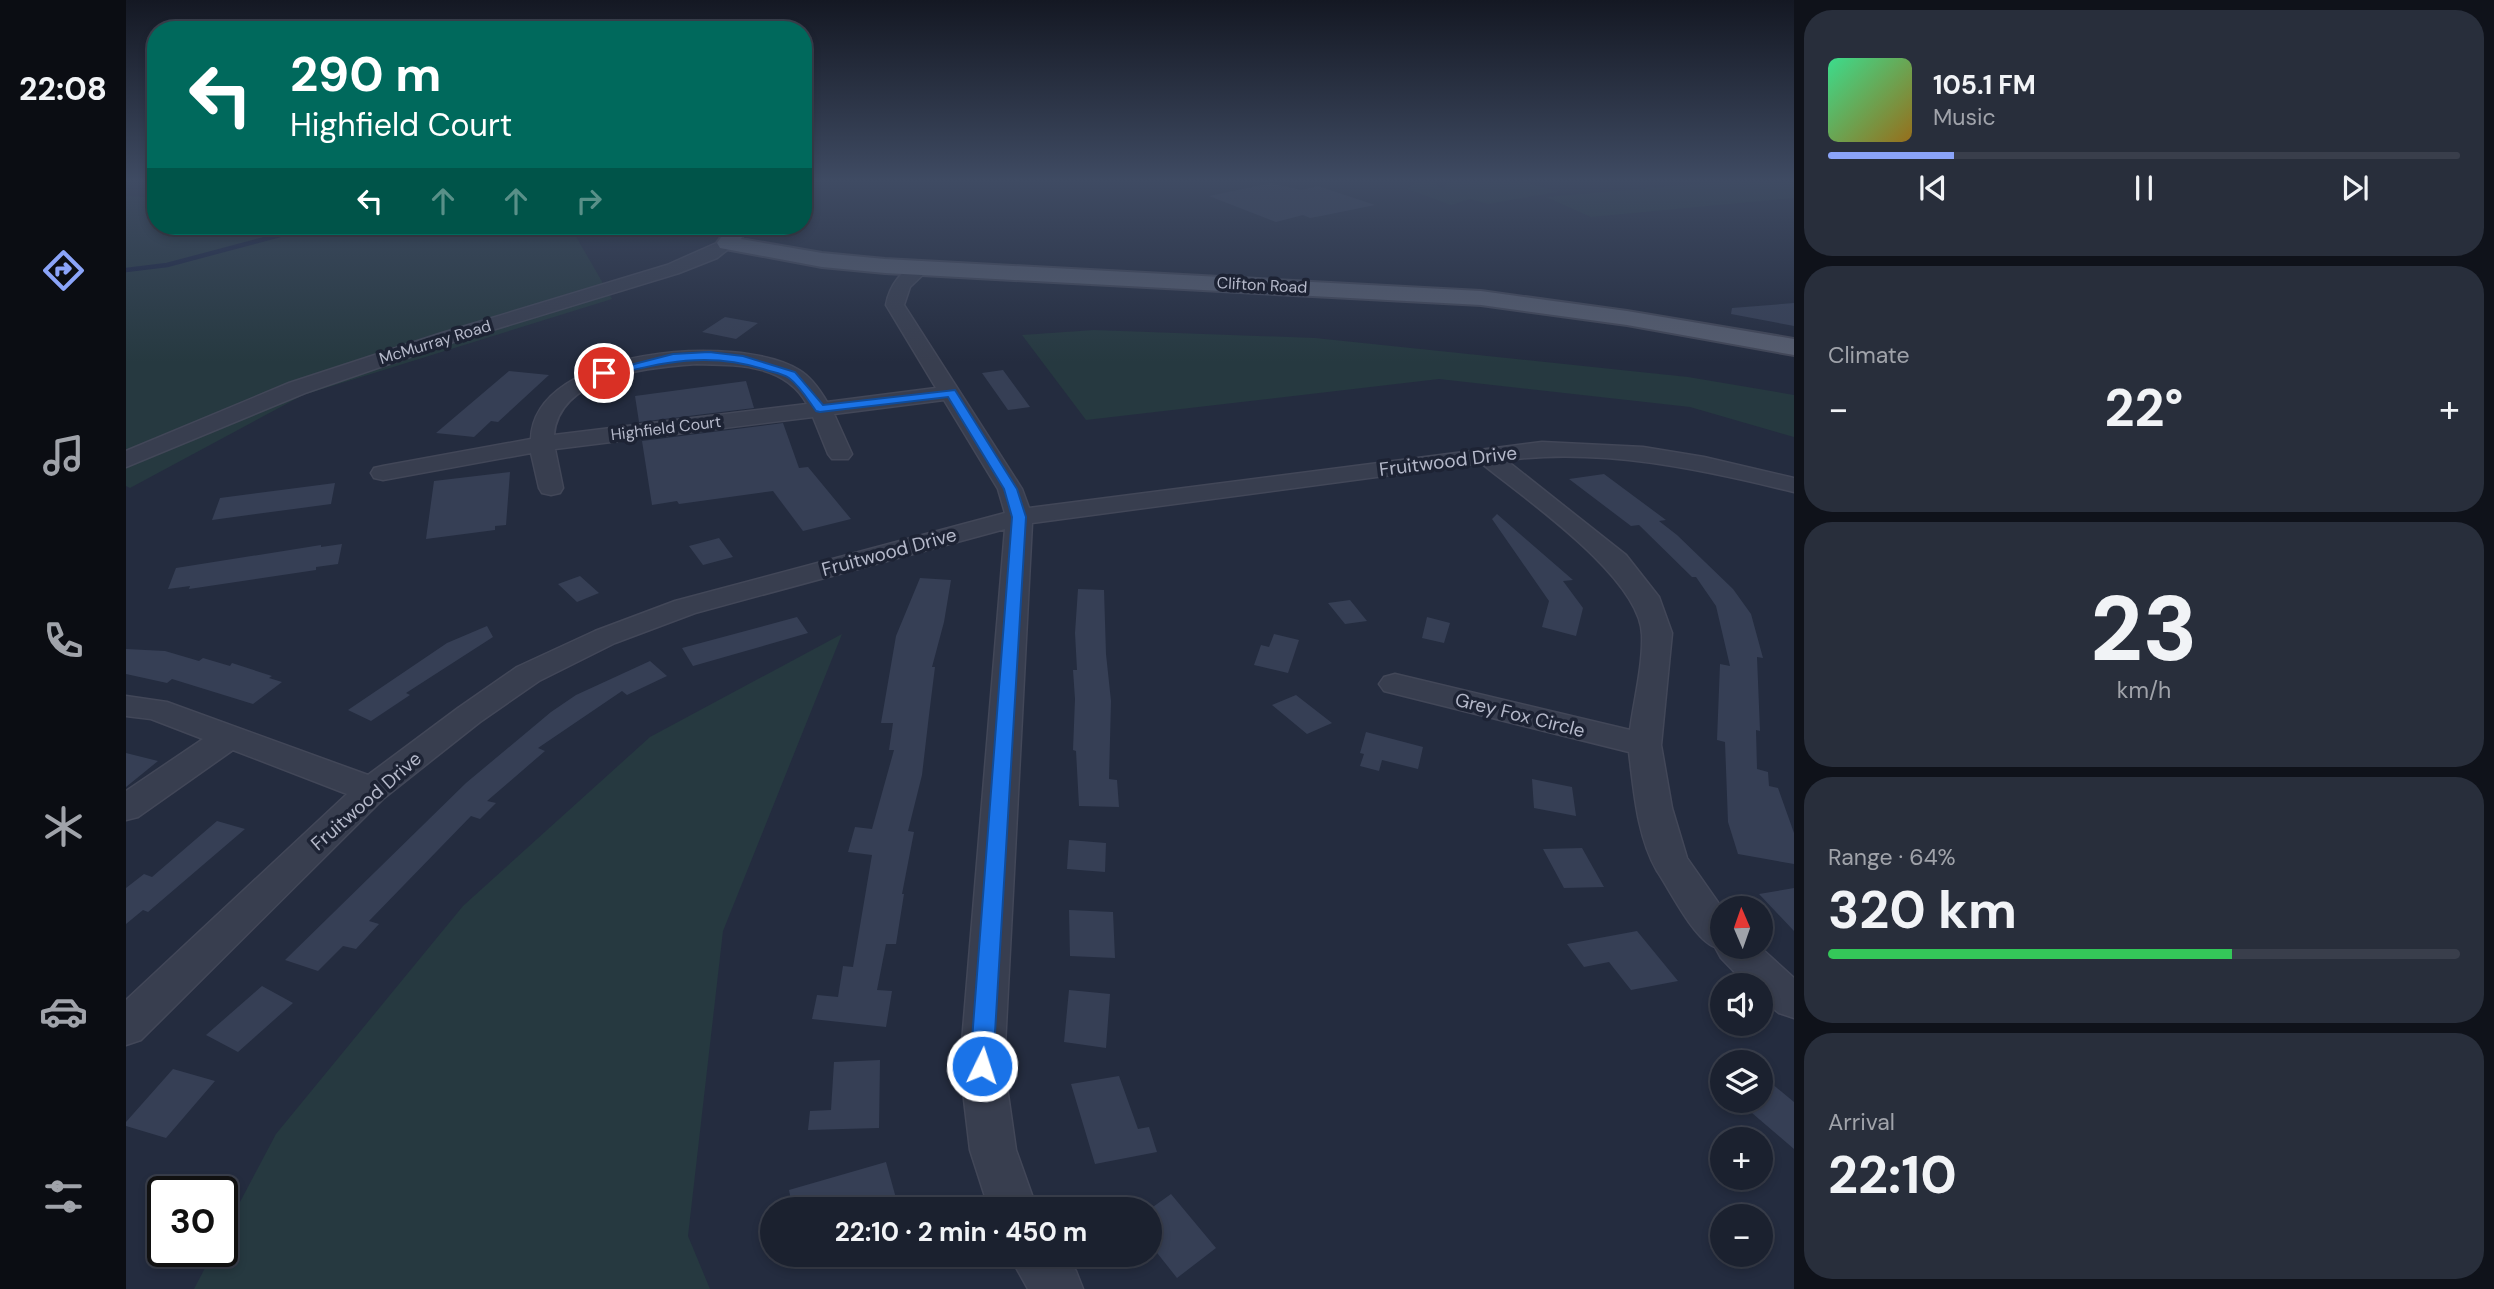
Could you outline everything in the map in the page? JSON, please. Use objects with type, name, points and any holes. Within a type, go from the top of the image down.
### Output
[{"type":"main road","name":"Clifton Road","points":[[758,242],[822,260],[921,268],[1470,297],[1615,316],[1794,347]]},
{"type":"street","name":"McMurray Road","points":[[126,460],[247,407],[321,379],[662,272],[711,254],[725,242]]},
{"type":"street","points":[[921,268],[903,281],[896,294],[895,305],[1010,489],[1019,517],[982,1066],[993,1150],[1009,1197]]},
{"type":"street","points":[[551,488],[541,444],[547,415],[558,399],[604,373],[673,357],[709,356],[772,366],[791,374],[803,385],[820,409],[841,454]]},
{"type":"street","name":"Highfield Court","points":[[383,473],[541,444],[951,393]]},
{"type":"street","name":"Fruitwood Drive","points":[[126,1027],[372,790],[469,715],[528,674],[605,637],[685,607],[1019,517],[1486,455],[1549,449],[1605,450],[1732,468],[1794,485]]},
{"type":"street","points":[[1486,455],[1616,561],[1645,597],[1657,633],[1645,745],[1654,808],[1670,861],[1710,921]]},
{"type":"street","name":"Grey Fox Circle","points":[[1395,684],[1645,745]]},
{"type":"street","points":[[126,706],[156,709],[372,790]]},
{"type":"street","points":[[126,808],[229,737]]},
{"type":"street","points":[[1747,959],[1768,981],[1794,1001]]},
{"type":"street","points":[[1042,1267],[1058,1289]]},
{"type":"shaded area","points":[[126,242],[579,242],[612,299],[303,395],[130,488],[126,486]]},
{"type":"shaded area","points":[[1094,330],[1315,338],[1688,377],[1794,395],[1794,437],[1690,407],[1439,379],[1086,420],[1022,335]]},
{"type":"shaded area","points":[[842,634],[723,931],[688,1236],[710,1289],[194,1289],[206,1267],[238,1267],[238,1206],[276,1134],[463,906],[650,737]]},
{"type":"building","points":[[1794,303],[1794,326],[1731,314],[1732,308]]},
{"type":"building","points":[[725,317],[758,323],[736,339],[702,332]]},
{"type":"building","points":[[1003,370],[1030,407],[1008,410],[982,373]]},
{"type":"building","points":[[509,371],[549,375],[498,422],[491,421],[474,437],[436,433]]},
{"type":"building","points":[[746,381],[754,408],[639,422],[635,396]]},
{"type":"building","points":[[783,423],[799,468],[808,467],[851,519],[803,531],[773,491],[679,504],[677,501],[652,505],[642,441]]},
{"type":"building","points":[[510,472],[506,525],[495,526],[495,530],[426,539],[434,481]]},
{"type":"building","points":[[1604,474],[1666,520],[1659,521],[1733,589],[1751,614],[1763,658],[1757,657],[1760,731],[1756,730],[1757,769],[1768,772],[1769,786],[1778,788],[1794,833],[1794,864],[1738,854],[1728,822],[1725,742],[1717,740],[1720,664],[1730,666],[1716,606],[1696,577],[1692,577],[1639,525],[1631,526],[1569,479]]},
{"type":"building","points":[[335,483],[331,504],[212,520],[220,498]]},
{"type":"building","points":[[1497,514],[1573,580],[1563,581],[1583,608],[1576,636],[1542,627],[1549,601],[1492,519]]},
{"type":"building","points":[[719,538],[733,557],[703,565],[689,546]]},
{"type":"building","points":[[342,544],[338,564],[316,567],[316,570],[189,589],[190,586],[168,589],[176,568]]},
{"type":"building","points":[[580,576],[599,593],[577,602],[558,584]]},
{"type":"building","points":[[920,578],[951,580],[944,622],[932,667],[935,667],[922,775],[908,831],[914,832],[896,944],[886,944],[877,990],[892,991],[886,1027],[812,1019],[817,995],[838,997],[843,966],[853,967],[872,855],[848,852],[855,827],[872,829],[894,750],[889,750],[893,723],[881,723],[896,636]]},
{"type":"building","points":[[1078,589],[1104,590],[1111,701],[1109,779],[1117,780],[1119,807],[1079,806],[1076,751],[1073,750],[1073,670],[1077,670],[1075,633]]},
{"type":"building","points":[[1350,600],[1367,621],[1345,624],[1328,603]]},
{"type":"building","points":[[797,617],[808,633],[693,666],[682,648]]},
{"type":"building","points":[[1427,617],[1450,623],[1444,643],[1422,638]]},
{"type":"building","points":[[487,626],[493,637],[406,693],[410,695],[371,721],[348,710],[447,643]]},
{"type":"building","points":[[1274,634],[1299,640],[1288,673],[1254,665],[1261,645],[1269,647]]},
{"type":"building","points":[[126,649],[165,651],[230,666],[232,663],[282,682],[253,704],[172,679],[167,683],[126,674]]},
{"type":"building","points":[[650,661],[667,676],[627,695],[622,691],[538,748],[545,751],[487,801],[496,803],[480,819],[471,816],[369,921],[379,924],[356,949],[343,946],[318,971],[285,960],[466,783],[551,712],[576,695]]},
{"type":"building","points":[[1296,695],[1332,723],[1307,734],[1272,705]]},
{"type":"building","points":[[1366,732],[1423,747],[1418,769],[1382,760],[1379,771],[1360,766],[1364,754],[1360,753]]},
{"type":"building","points":[[126,753],[158,761],[126,787]]},
{"type":"building","points":[[1532,779],[1572,787],[1576,816],[1534,808]]},
{"type":"building","points":[[217,821],[245,829],[148,912],[143,910],[126,924],[126,888],[144,874],[152,877]]},
{"type":"building","points":[[1069,840],[1106,843],[1105,872],[1067,869]]},
{"type":"building","points":[[1582,848],[1604,887],[1564,888],[1543,849]]},
{"type":"building","points":[[1794,888],[1794,931],[1773,909],[1773,896],[1759,894]]},
{"type":"building","points":[[1069,910],[1113,912],[1115,958],[1070,956]]},
{"type":"building","points":[[1637,931],[1678,981],[1631,990],[1609,962],[1584,967],[1567,944]]},
{"type":"building","points":[[262,986],[293,1003],[238,1052],[206,1035]]},
{"type":"building","points":[[1069,990],[1110,994],[1106,1048],[1064,1042]]},
{"type":"building","points":[[880,1060],[879,1128],[808,1130],[810,1111],[831,1110],[834,1062]]},
{"type":"building","points":[[173,1069],[215,1081],[166,1138],[126,1126],[126,1122]]},
{"type":"building","points":[[1119,1076],[1138,1129],[1149,1127],[1157,1152],[1095,1164],[1071,1084]]},
{"type":"building","points":[[1773,1085],[1794,1102],[1794,1149],[1773,1131],[1773,1127],[1768,1127],[1752,1113],[1773,1113]]},
{"type":"building","points":[[886,1162],[896,1197],[790,1197],[789,1190]]},
{"type":"building","points":[[1171,1194],[1216,1248],[1177,1278],[1162,1259],[1162,1200]]},
{"type":"waterway","points":[[126,270],[167,265],[253,242]]},
{"type":"route","points":[[604,373],[673,357],[743,359],[791,374],[803,385],[820,409],[951,393],[1010,489],[1019,517],[982,1066]]}]
